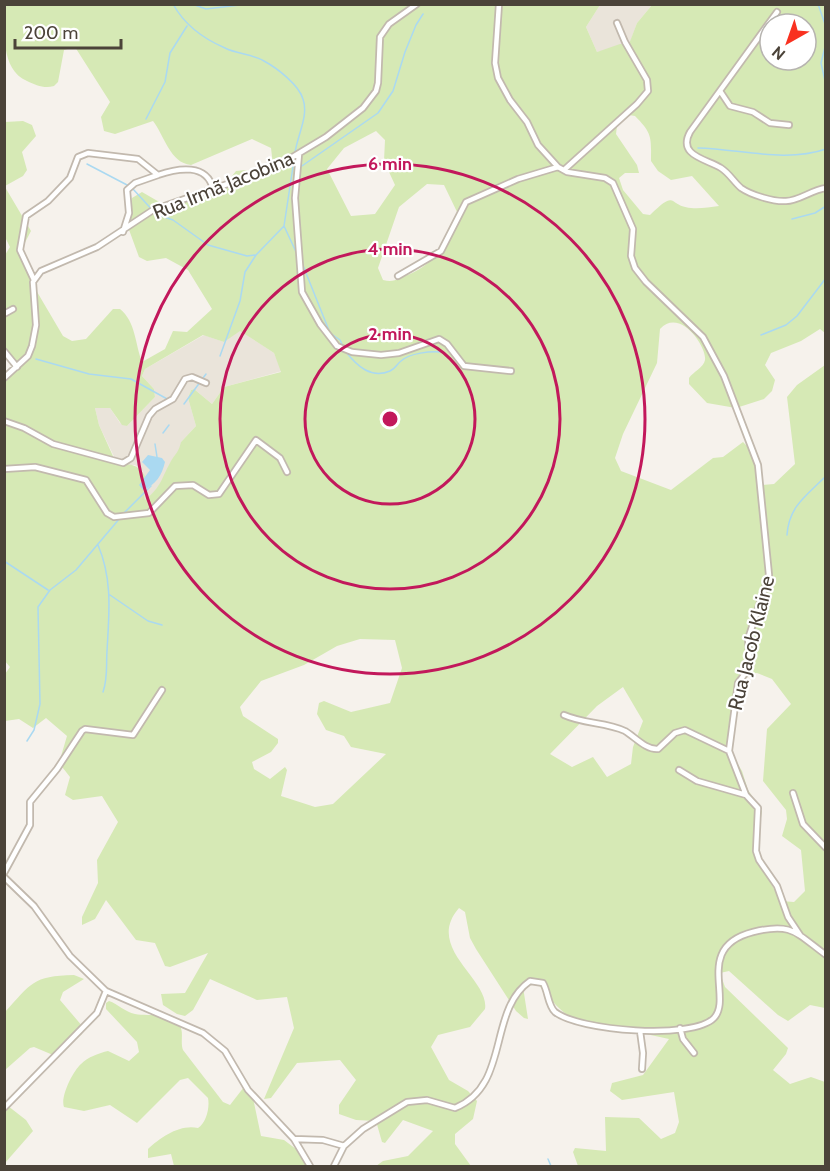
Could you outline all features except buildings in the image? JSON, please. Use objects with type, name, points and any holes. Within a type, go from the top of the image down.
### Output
[{"type":"street","name":"Rua Irmã Jacobina","points":[[34,280],[41,271],[97,247],[123,232],[153,210],[276,167],[326,137],[363,108],[378,83],[380,37],[383,30],[417,4]]},
{"type":"street","name":"Rua Jacob Klaine","points":[[499,4],[495,63],[498,78],[538,145],[558,167],[605,178],[613,183],[633,230],[631,256],[635,268],[646,282],[703,337],[724,376],[758,465],[769,575],[748,639],[750,667],[738,683],[729,751],[746,795],[759,808],[756,851],[759,860],[777,886],[788,917],[800,934]]},
{"type":"street","points":[[564,170],[637,104],[648,91],[647,80],[617,23]]},
{"type":"street","points":[[758,39],[688,136],[688,149],[694,156],[720,167],[744,190],[778,200],[791,201],[810,191],[825,189]]},
{"type":"street","points":[[720,92],[730,106],[753,112],[770,123],[789,125]]},
{"type":"street","points":[[4,378],[28,356],[36,325],[34,280],[20,250],[25,234],[26,216],[48,201],[70,178],[74,160],[88,153],[138,159],[158,175]]},
{"type":"street","points":[[299,154],[296,198],[302,292],[320,324],[337,346],[352,352],[381,355],[399,353],[439,339],[447,344],[464,366],[511,371]]},
{"type":"street","points":[[398,276],[441,251],[466,201],[518,179],[558,167]]},
{"type":"street","points":[[123,232],[129,213],[127,190],[135,183],[171,170],[200,171],[208,176],[213,189]]},
{"type":"street","points":[[4,314],[13,309]]},
{"type":"street","points":[[4,351],[17,367]]},
{"type":"street","points":[[4,421],[24,428],[53,444],[123,463],[131,458],[149,416],[155,409],[173,399],[186,379],[192,377],[206,383]]},
{"type":"street","points":[[4,469],[35,467],[86,480],[107,513],[114,518],[149,513],[175,486],[193,485],[209,495],[219,494],[256,440],[280,458],[287,472]]},
{"type":"street","points":[[162,690],[133,735],[85,729],[82,731],[57,769],[30,802],[30,825],[4,875],[34,906],[70,956],[106,991],[203,1034],[225,1051],[248,1090],[294,1139],[310,1167]]},
{"type":"street","points":[[564,715],[581,723],[618,729],[655,749],[675,733],[685,730],[729,751]]},
{"type":"street","points":[[679,770],[698,781],[746,795]]},
{"type":"street","points":[[793,793],[803,824],[825,848]]},
{"type":"street","points":[[334,1167],[344,1146],[363,1129],[407,1102],[427,1100],[455,1108],[472,1098],[489,1075],[495,1062],[508,1006],[514,996],[530,981],[543,983],[552,1009],[558,1014],[613,1030],[640,1031],[680,1028],[711,1021],[717,1015],[720,1004],[719,962],[724,951],[740,935],[782,926],[800,934],[825,955]]},
{"type":"street","points":[[4,1108],[97,1013],[106,991]]},
{"type":"street","points":[[680,1028],[683,1039],[694,1053]]},
{"type":"street","points":[[640,1031],[643,1053],[642,1069]]},
{"type":"street","points":[[294,1139],[323,1140],[344,1146]]},
{"type":"shaded area","points":[[600,5],[652,5],[637,23],[629,45],[597,52],[586,27]]},
{"type":"shaded area","points":[[239,330],[274,353],[282,371],[224,387],[212,404],[194,389],[191,390],[188,398],[196,426],[181,442],[181,451],[172,460],[162,485],[145,500],[143,485],[145,477],[142,470],[135,465],[118,465],[99,425],[95,408],[110,408],[120,423],[127,426],[155,397],[154,389],[142,376],[145,369],[204,335],[224,342]]},
{"type":"green space","points":[[4,5],[600,5],[586,27],[597,52],[620,44],[629,44],[637,23],[652,5],[825,5],[825,333],[820,329],[801,341],[771,353],[765,365],[775,380],[772,391],[764,399],[736,408],[707,403],[689,384],[689,378],[704,363],[702,347],[691,331],[684,326],[668,323],[660,329],[657,363],[623,434],[615,458],[621,471],[671,490],[713,458],[723,457],[743,442],[749,448],[761,485],[774,484],[795,464],[787,397],[797,385],[825,365],[825,1008],[810,1005],[788,1021],[778,1015],[729,971],[720,973],[725,987],[788,1048],[773,1070],[790,1084],[811,1077],[825,1082],[825,1166],[578,1166],[573,1152],[575,1148],[606,1151],[605,1117],[639,1118],[661,1139],[675,1133],[679,1122],[674,1092],[622,1100],[610,1091],[612,1083],[643,1075],[669,1039],[572,1018],[556,1005],[534,980],[523,987],[528,1019],[524,1018],[516,1011],[476,949],[470,938],[465,912],[459,908],[450,923],[449,936],[453,950],[484,998],[485,1009],[470,1027],[438,1035],[431,1047],[449,1080],[468,1091],[477,1101],[473,1119],[455,1134],[455,1144],[471,1166],[376,1166],[383,1161],[408,1156],[433,1131],[403,1120],[385,1143],[382,1142],[376,1121],[356,1120],[339,1114],[339,1105],[356,1080],[340,1060],[297,1063],[271,1098],[264,1099],[294,1028],[287,997],[257,1000],[210,979],[193,1010],[185,1016],[177,1014],[163,1005],[161,994],[185,993],[208,953],[170,967],[165,966],[155,943],[136,940],[106,900],[95,919],[82,925],[82,917],[98,883],[97,860],[118,822],[102,796],[73,800],[65,795],[70,777],[59,763],[67,736],[46,718],[33,728],[19,719],[5,721],[5,674],[10,667],[4,660],[4,377],[10,374],[12,365],[4,356],[5,255],[10,247],[5,237],[5,187],[31,231],[19,254],[33,285],[63,336],[72,341],[86,339],[113,309],[120,309],[132,327],[142,362],[165,349],[173,331],[187,332],[212,309],[188,270],[166,258],[147,261],[139,257],[128,227],[132,198],[142,192],[161,203],[185,202],[220,191],[236,171],[246,170],[265,175],[273,165],[271,148],[252,139],[191,165],[184,163],[173,154],[153,121],[115,134],[104,131],[101,117],[110,102],[75,47],[64,50],[58,82],[54,86],[43,87],[18,75],[12,68],[8,59]],"holes":[[[629,115],[635,116],[648,132],[651,141],[651,161],[658,171],[671,180],[692,176],[719,206],[691,208],[669,200],[650,215],[643,214],[623,190],[619,178],[625,173],[639,173],[637,165],[616,134],[617,126]],[[376,131],[385,140],[384,161],[395,185],[375,214],[351,216],[327,169],[344,148]],[[427,184],[444,185],[459,216],[440,250],[427,264],[397,280],[383,280],[378,268],[399,207]],[[240,331],[274,353],[281,372],[224,387],[212,404],[194,389],[191,390],[188,398],[196,426],[181,442],[158,486],[145,500],[143,486],[145,476],[140,469],[134,466],[117,465],[99,425],[95,408],[110,408],[122,425],[127,426],[155,397],[154,389],[142,376],[145,369],[203,335],[224,342]],[[360,639],[395,640],[402,668],[390,703],[351,712],[324,701],[319,703],[317,714],[326,730],[344,736],[351,747],[386,754],[333,804],[315,807],[281,796],[287,770],[285,767],[270,779],[254,769],[252,762],[271,752],[278,743],[278,739],[243,716],[240,707],[261,681],[304,665],[337,646]],[[757,673],[772,679],[791,704],[767,729],[763,781],[786,810],[787,819],[782,836],[801,850],[805,891],[794,902],[781,901],[755,856],[762,811],[748,790],[742,771],[730,751],[735,697],[749,674]],[[623,687],[643,721],[633,747],[631,764],[607,777],[593,757],[572,767],[550,754],[597,706]]]},
{"type":"green space","points":[[23,121],[32,125],[36,136],[22,152],[27,170],[23,176],[5,186],[5,122]]},
{"type":"green space","points":[[74,975],[84,979],[63,992],[60,1000],[83,1027],[82,1034],[53,1055],[34,1047],[30,1048],[5,1070],[4,1013],[34,983],[49,977]]},
{"type":"green space","points":[[109,1001],[131,1013],[166,1016],[176,1021],[181,1029],[183,1050],[223,1102],[230,1105],[244,1087],[253,1098],[261,1136],[284,1140],[296,1149],[306,1166],[174,1166],[171,1154],[148,1158],[148,1149],[159,1140],[171,1132],[184,1128],[198,1128],[207,1115],[208,1098],[188,1078],[180,1080],[137,1123],[110,1105],[84,1111],[64,1107],[68,1084],[74,1072],[84,1062],[108,1051],[129,1061],[139,1052],[137,1042],[106,1009],[106,1003]]},
{"type":"green space","points":[[8,1106],[26,1120],[33,1131],[5,1163],[5,1107]]},
{"type":"water","points":[[148,455],[162,458],[165,462],[158,479],[143,490],[139,485],[150,470],[142,462]]},
{"type":"waterway","points":[[173,4],[183,18],[202,35],[230,50],[264,61],[281,72],[297,88],[303,99],[305,112],[295,153]]},
{"type":"waterway","points":[[192,4],[206,9],[248,4]]},
{"type":"waterway","points":[[818,4],[826,27]]},
{"type":"waterway","points":[[299,168],[378,113],[393,91],[405,52],[423,14]]},
{"type":"waterway","points":[[146,119],[165,82],[170,53],[187,26]]},
{"type":"waterway","points":[[826,43],[821,63],[826,85]]},
{"type":"waterway","points":[[698,148],[779,155],[795,155],[826,149]]},
{"type":"waterway","points":[[294,160],[284,226],[298,256]]},
{"type":"waterway","points":[[87,164],[129,186]]},
{"type":"waterway","points":[[133,189],[156,214],[173,220],[208,245],[247,256],[255,255]]},
{"type":"waterway","points":[[792,219],[815,213],[826,206]]},
{"type":"waterway","points":[[220,356],[240,301],[245,272],[256,255],[284,226]]},
{"type":"waterway","points":[[302,263],[330,333],[340,340],[344,348]]},
{"type":"waterway","points":[[761,335],[786,325],[797,316],[826,278]]},
{"type":"waterway","points":[[346,352],[365,370],[377,373],[392,370],[401,361],[415,354],[442,352]]},
{"type":"waterway","points":[[36,359],[89,374],[131,379],[169,400]]},
{"type":"waterway","points":[[184,404],[206,374]]},
{"type":"waterway","points":[[163,433],[169,425]]},
{"type":"waterway","points":[[155,444],[157,457]]},
{"type":"waterway","points":[[787,535],[788,525],[795,509],[826,476]]},
{"type":"waterway","points":[[123,514],[151,486]]},
{"type":"waterway","points":[[27,741],[34,730],[40,704],[38,607],[50,590],[76,570],[120,518]]},
{"type":"waterway","points":[[98,545],[106,571],[109,597],[106,677],[103,692]]},
{"type":"waterway","points":[[4,561],[48,590]]},
{"type":"waterway","points":[[110,595],[148,621],[162,625]]},
{"type":"waterway","points":[[548,1159],[551,1166]]}]
